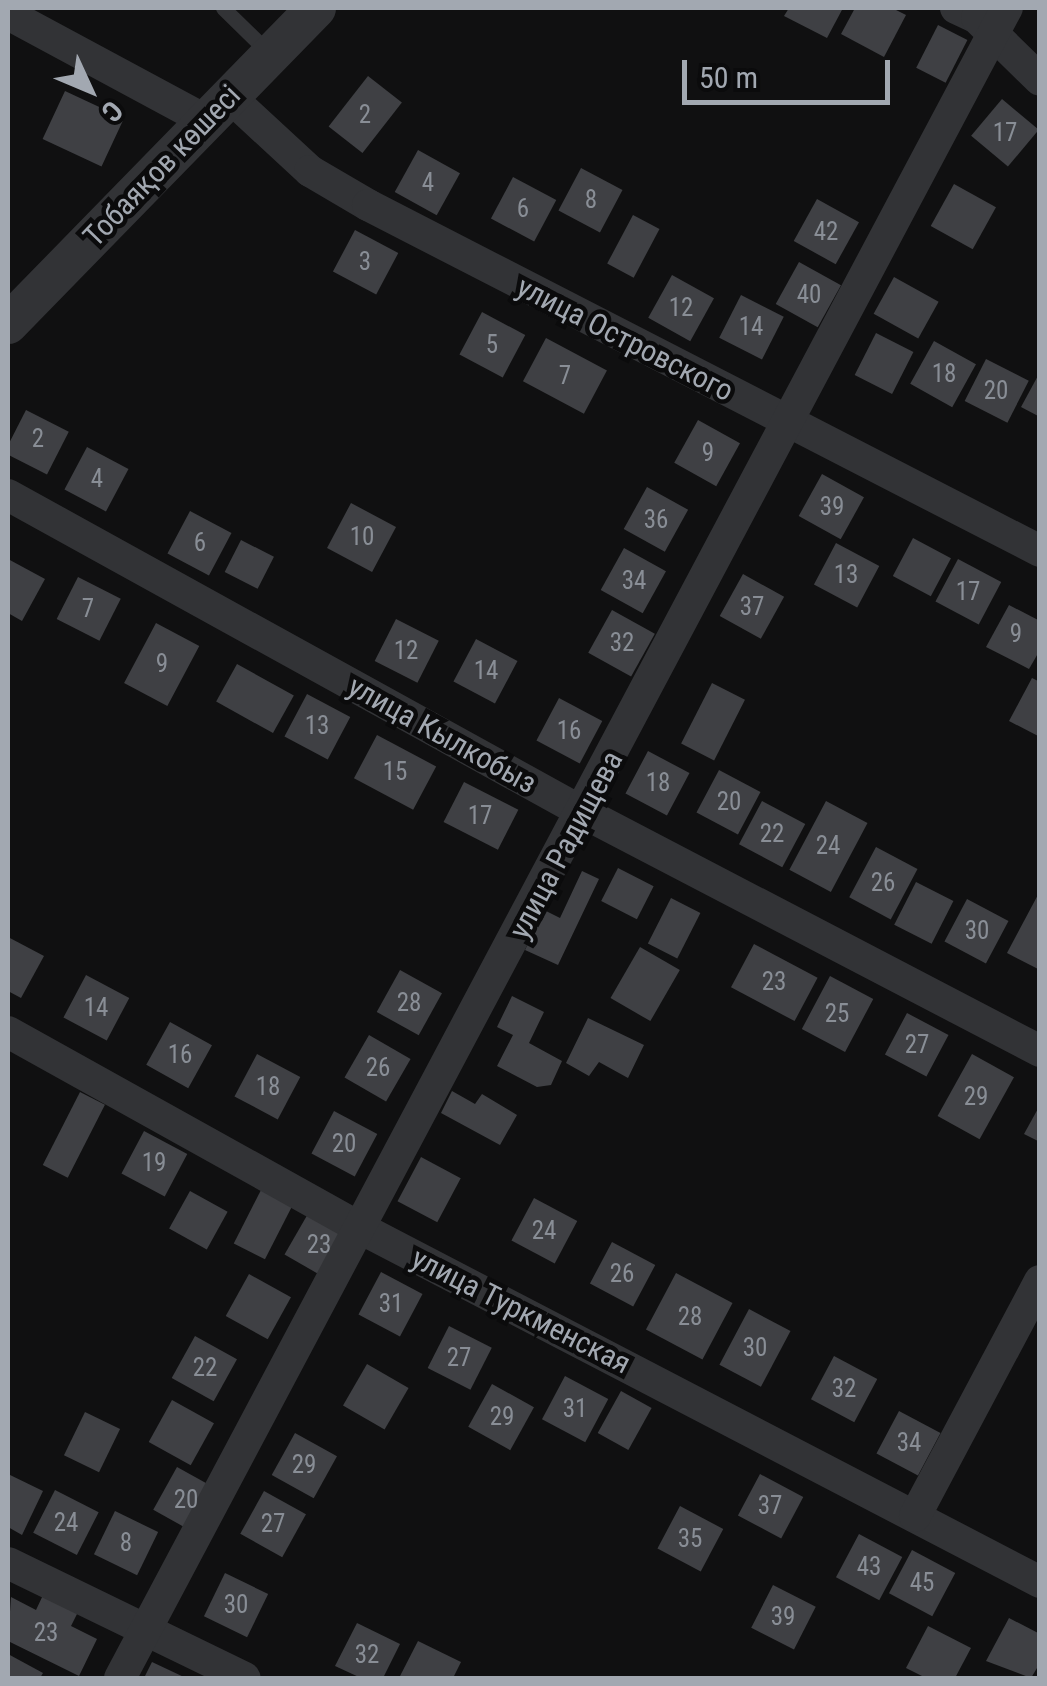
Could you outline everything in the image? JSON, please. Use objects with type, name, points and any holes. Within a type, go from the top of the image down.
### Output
[{"type":"street","name":"Тобаяқов көшесі","points":[[8,324],[316,8]]},
{"type":"street","points":[[956,8],[1000,22],[1040,80]]},
{"type":"street","name":"улица Островского","points":[[8,14],[218,109],[368,206],[1040,550]]},
{"type":"street","name":"улица Радищева","points":[[120,1678],[584,813],[784,422],[1000,22]]},
{"type":"street","name":"улица Кылкобыз","points":[[8,496],[584,813],[1040,1050]]},
{"type":"street","name":"улица Туркменская","points":[[8,1032],[362,1228],[1040,1582]]},
{"type":"street","points":[[915,1516],[1040,1281]]},
{"type":"street","points":[[8,1564],[245,1678]]},
{"type":"lane","points":[[223,8],[270,55]]},
{"type":"building","points":[[789,8],[843,8],[827,38],[784,16]]},
{"type":"building","points":[[855,8],[892,8],[906,15],[884,57],[841,34]]},
{"type":"building","points":[[938,25],[967,40],[946,83],[916,68]]},
{"type":"building","points":[[368,76],[402,102],[362,153],[329,126]]},
{"type":"building","points":[[65,91],[124,118],[102,167],[43,139]]},
{"type":"building","points":[[1002,99],[1039,130],[1008,167],[971,136]]},
{"type":"building","points":[[418,150],[460,173],[437,215],[395,192]]},
{"type":"building","points":[[581,168],[622,190],[600,232],[558,210]]},
{"type":"building","points":[[513,177],[556,200],[534,242],[491,218]]},
{"type":"building","points":[[954,184],[996,207],[973,249],[931,226]]},
{"type":"building","points":[[817,199],[859,222],[836,264],[794,241]]},
{"type":"building","points":[[633,215],[659,229],[634,278],[607,264]]},
{"type":"building","points":[[355,230],[398,253],[376,295],[333,271]]},
{"type":"building","points":[[799,262],[841,285],[818,327],[776,304]]},
{"type":"building","points":[[672,275],[714,298],[690,341],[648,318]]},
{"type":"building","points":[[894,277],[939,302],[918,338],[874,314]]},
{"type":"building","points":[[741,295],[784,317],[762,360],[719,338]]},
{"type":"building","points":[[482,312],[525,335],[503,377],[459,354]]},
{"type":"building","points":[[876,333],[913,352],[892,394],[855,375]]},
{"type":"building","points":[[546,338],[607,370],[584,414],[523,381]]},
{"type":"building","points":[[934,341],[976,364],[952,407],[910,384]]},
{"type":"building","points":[[986,359],[1029,381],[1007,423],[965,401]]},
{"type":"building","points":[[1040,372],[1040,417],[1021,407]]},
{"type":"building","points":[[26,410],[69,432],[47,475],[8,455],[8,445]]},
{"type":"building","points":[[698,420],[740,443],[716,486],[674,463]]},
{"type":"building","points":[[87,447],[128,469],[106,511],[64,489]]},
{"type":"building","points":[[822,474],[864,497],[841,539],[799,516]]},
{"type":"building","points":[[647,487],[688,510],[665,552],[624,529]]},
{"type":"building","points":[[351,503],[396,527],[372,572],[327,548]]},
{"type":"building","points":[[190,511],[231,533],[209,575],[167,553]]},
{"type":"building","points":[[913,538],[951,558],[931,596],[893,576]]},
{"type":"building","points":[[241,540],[274,557],[258,589],[225,572]]},
{"type":"building","points":[[836,543],[879,566],[857,608],[814,584]]},
{"type":"building","points":[[624,548],[666,571],[643,613],[601,590]]},
{"type":"building","points":[[8,559],[45,579],[22,621],[8,613]]},
{"type":"building","points":[[958,559],[1001,582],[979,624],[935,601]]},
{"type":"building","points":[[743,574],[784,597],[761,639],[720,616]]},
{"type":"building","points":[[78,577],[121,599],[99,641],[57,619]]},
{"type":"building","points":[[1009,605],[1040,621],[1040,650],[1029,669],[986,647]]},
{"type":"building","points":[[612,610],[655,634],[631,677],[588,653]]},
{"type":"building","points":[[396,619],[439,641],[417,683],[375,661]]},
{"type":"building","points":[[156,623],[199,646],[167,706],[124,683]]},
{"type":"building","points":[[476,639],[517,661],[495,703],[453,681]]},
{"type":"building","points":[[237,664],[294,696],[273,733],[216,702]]},
{"type":"building","points":[[1032,678],[1040,682],[1040,737],[1009,721]]},
{"type":"building","points":[[712,683],[745,700],[714,760],[681,744]]},
{"type":"building","points":[[307,694],[350,717],[328,759],[284,736]]},
{"type":"building","points":[[559,698],[602,721],[580,763],[536,740]]},
{"type":"building","points":[[377,735],[436,766],[413,810],[354,778]]},
{"type":"building","points":[[648,751],[689,773],[667,815],[625,793]]},
{"type":"building","points":[[719,770],[760,792],[738,834],[696,812]]},
{"type":"building","points":[[464,782],[518,810],[498,850],[444,822]]},
{"type":"building","points":[[762,801],[805,824],[782,867],[739,844]]},
{"type":"building","points":[[826,801],[867,823],[831,892],[789,870]]},
{"type":"building","points":[[876,847],[917,869],[891,919],[849,897]]},
{"type":"building","points":[[618,868],[654,886],[637,919],[601,901]]},
{"type":"building","points":[[582,871],[599,879],[558,965],[525,950],[544,910],[560,918]]},
{"type":"building","points":[[916,882],[953,901],[932,944],[894,925]]},
{"type":"building","points":[[1040,891],[1040,970],[1007,953]]},
{"type":"building","points":[[671,898],[700,913],[677,958],[648,943]]},
{"type":"building","points":[[967,899],[1008,921],[986,963],[944,941]]},
{"type":"building","points":[[8,937],[44,956],[21,998],[8,991]]},
{"type":"building","points":[[754,944],[818,978],[795,1021],[731,987]]},
{"type":"building","points":[[640,947],[680,970],[650,1021],[610,998]]},
{"type":"building","points":[[400,970],[442,993],[419,1035],[377,1012]]},
{"type":"building","points":[[86,975],[129,998],[107,1040],[63,1017]]},
{"type":"building","points":[[830,976],[873,999],[845,1052],[802,1029]]},
{"type":"building","points":[[512,996],[544,1012],[529,1043],[562,1061],[551,1085],[537,1087],[497,1066],[513,1035],[497,1027]]},
{"type":"building","points":[[907,1013],[948,1035],[926,1077],[885,1054]]},
{"type":"building","points":[[588,1018],[644,1045],[628,1078],[599,1062],[589,1076],[566,1063]]},
{"type":"building","points":[[170,1022],[212,1045],[188,1088],[146,1065]]},
{"type":"building","points":[[369,1035],[411,1059],[386,1101],[344,1077]]},
{"type":"building","points":[[257,1054],[300,1077],[278,1119],[234,1096]]},
{"type":"building","points":[[972,1054],[1014,1077],[980,1139],[938,1116]]},
{"type":"building","points":[[452,1091],[475,1104],[482,1094],[517,1115],[500,1145],[441,1113]]},
{"type":"building","points":[[80,1092],[105,1105],[68,1178],[43,1165]]},
{"type":"building","points":[[1040,1105],[1040,1142],[1024,1134]]},
{"type":"building","points":[[334,1111],[377,1134],[355,1176],[311,1153]]},
{"type":"building","points":[[144,1131],[187,1154],[165,1196],[121,1173]]},
{"type":"building","points":[[421,1157],[461,1178],[437,1222],[398,1201]]},
{"type":"building","points":[[261,1190],[292,1206],[265,1259],[234,1243]]},
{"type":"building","points":[[190,1191],[228,1212],[207,1249],[169,1229]]},
{"type":"building","points":[[534,1198],[577,1221],[555,1263],[511,1240]]},
{"type":"building","points":[[309,1212],[351,1236],[326,1278],[284,1254]]},
{"type":"building","points":[[612,1242],[655,1265],[633,1307],[590,1283]]},
{"type":"building","points":[[381,1272],[422,1294],[400,1336],[358,1314]]},
{"type":"building","points":[[676,1273],[733,1303],[702,1360],[646,1330]]},
{"type":"building","points":[[249,1274],[291,1297],[268,1339],[226,1316]]},
{"type":"building","points":[[749,1309],[790,1331],[761,1387],[719,1365]]},
{"type":"building","points":[[449,1326],[492,1348],[470,1390],[428,1368]]},
{"type":"building","points":[[195,1336],[237,1359],[214,1401],[172,1378]]},
{"type":"building","points":[[834,1356],[877,1379],[854,1422],[811,1399]]},
{"type":"building","points":[[367,1364],[409,1388],[385,1430],[343,1406]]},
{"type":"building","points":[[565,1376],[608,1399],[585,1442],[542,1419]]},
{"type":"building","points":[[492,1384],[534,1407],[510,1450],[468,1427]]},
{"type":"building","points":[[621,1391],[652,1408],[628,1450],[598,1433]]},
{"type":"building","points":[[172,1400],[214,1423],[191,1465],[149,1442]]},
{"type":"building","points":[[899,1411],[940,1433],[918,1475],[876,1453]]},
{"type":"building","points":[[85,1412],[120,1429],[99,1472],[64,1455]]},
{"type":"building","points":[[295,1433],[337,1456],[314,1498],[272,1475]]},
{"type":"building","points":[[177,1467],[219,1490],[195,1533],[153,1510]]},
{"type":"building","points":[[8,1474],[43,1491],[22,1535],[8,1527]]},
{"type":"building","points":[[760,1474],[803,1497],[781,1539],[738,1515]]},
{"type":"building","points":[[55,1490],[99,1512],[77,1555],[33,1533]]},
{"type":"building","points":[[264,1491],[306,1514],[282,1557],[240,1534]]},
{"type":"building","points":[[680,1506],[723,1529],[701,1571],[657,1548]]},
{"type":"building","points":[[115,1511],[158,1532],[137,1575],[94,1554]]},
{"type":"building","points":[[859,1534],[902,1557],[879,1600],[836,1577]]},
{"type":"building","points":[[912,1550],[955,1573],[932,1616],[889,1593]]},
{"type":"building","points":[[225,1573],[268,1594],[247,1637],[204,1616]]},
{"type":"building","points":[[773,1585],[816,1607],[794,1650],[751,1628]]},
{"type":"building","points":[[44,1593],[79,1610],[71,1626],[97,1639],[79,1676],[8,1641],[11,1597],[36,1610]]},
{"type":"building","points":[[1009,1618],[1040,1634],[1040,1663],[1031,1678],[986,1661]]},
{"type":"building","points":[[357,1623],[400,1644],[383,1678],[361,1678],[335,1666]]},
{"type":"building","points":[[928,1626],[971,1648],[955,1678],[926,1678],[906,1668]]},
{"type":"building","points":[[418,1641],[461,1662],[453,1678],[399,1678]]},
{"type":"building","points":[[8,1654],[43,1673],[40,1678],[8,1678]]},
{"type":"building","points":[[152,1662],[186,1678],[144,1678]]}]
